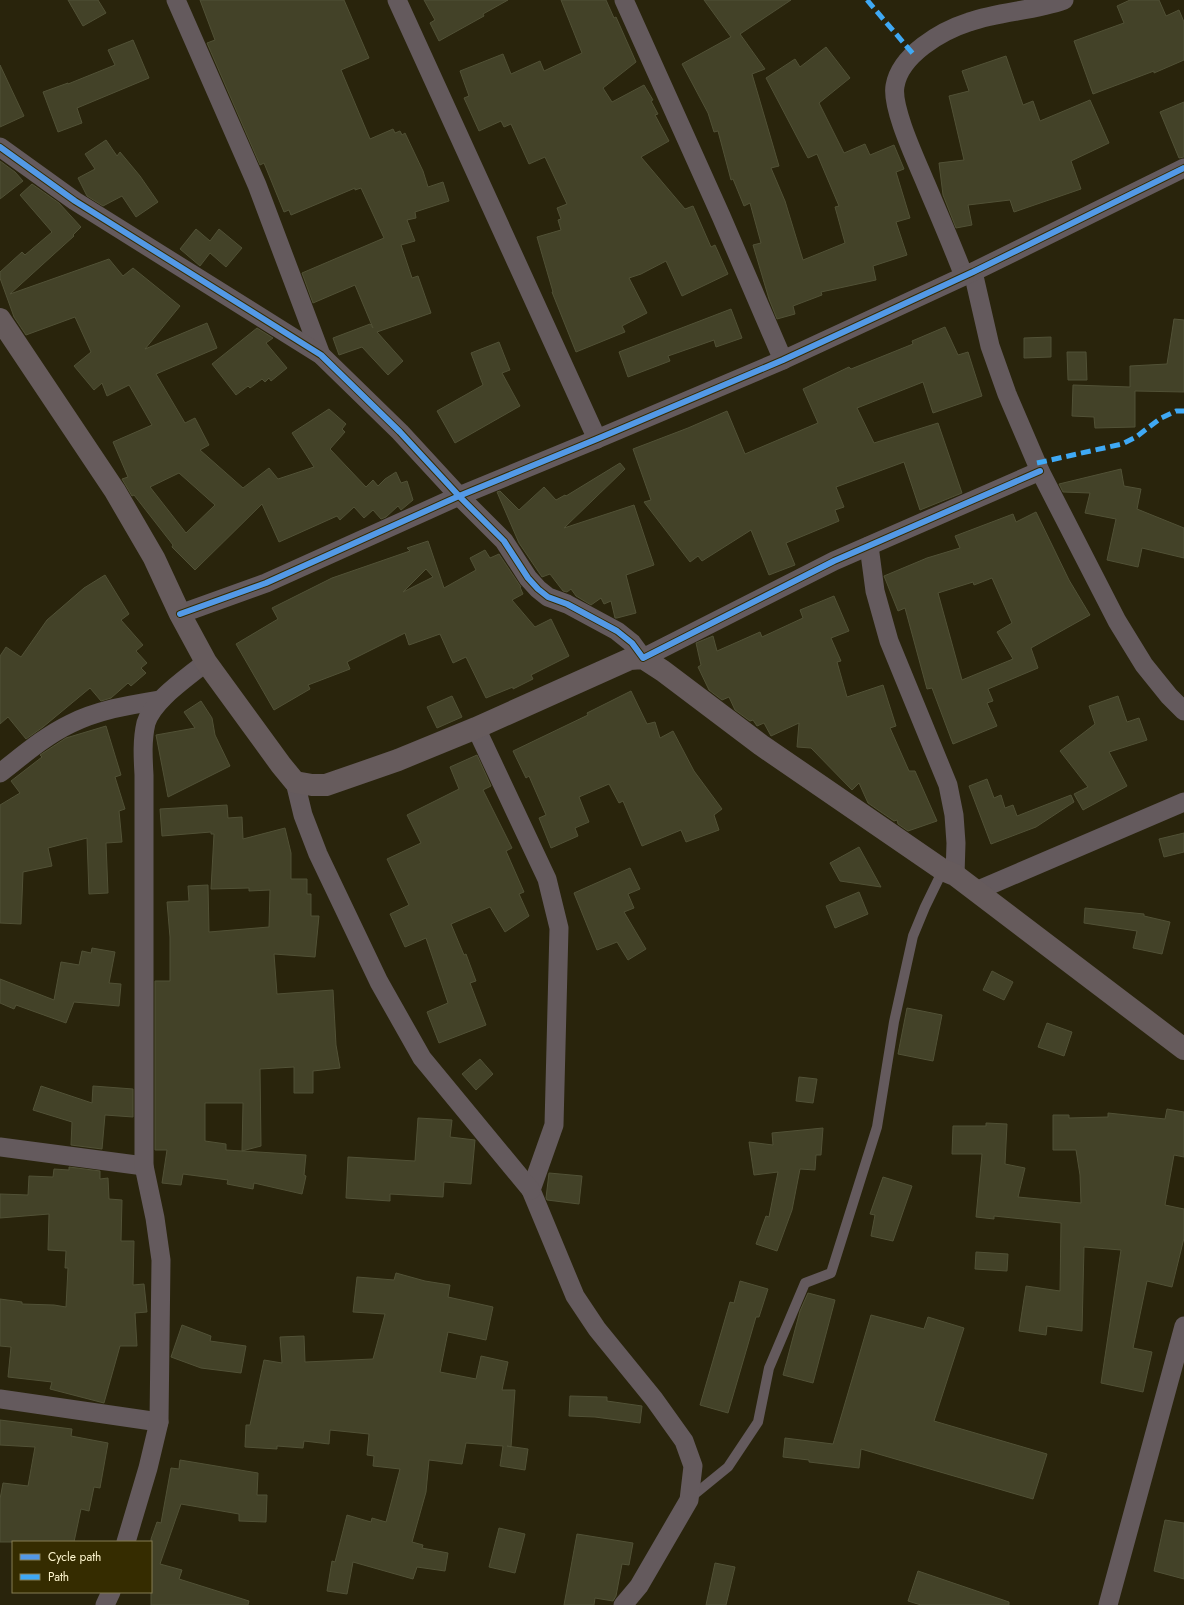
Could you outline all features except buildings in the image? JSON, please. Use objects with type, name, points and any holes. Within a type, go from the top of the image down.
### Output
[{"type":"main road","points":[[0,319],[115,491],[154,558],[180,614],[206,662],[295,782],[326,785],[398,760],[476,728],[630,659],[643,658],[663,671],[761,745],[976,891],[1184,1049]]},
{"type":"street","points":[[176,0],[257,185],[321,355]]},
{"type":"street","points":[[397,0],[597,439]]},
{"type":"street","points":[[624,0],[721,216],[783,360]]},
{"type":"street","points":[[1064,0],[1056,3],[1006,12],[963,24],[937,36],[914,55],[900,70],[895,87],[897,108],[909,144],[969,274],[990,346],[1007,394],[1040,471],[1117,621],[1144,665],[1169,696],[1184,711]]},
{"type":"street","points":[[0,147],[75,201],[321,355],[400,432],[459,496],[504,541],[528,578],[538,590],[548,597],[567,604],[618,631],[632,643],[643,658],[834,561],[1040,471]]},
{"type":"street","points":[[180,614],[266,583],[459,496],[783,360],[969,274],[1184,168]]},
{"type":"street","points":[[869,546],[875,592],[889,641],[948,785],[954,815],[956,843],[949,873]]},
{"type":"street","points":[[126,1541],[148,1468],[159,1422],[161,1260],[155,1218],[144,1166],[143,751],[146,722],[159,700],[206,662]]},
{"type":"street","points":[[0,773],[35,746],[70,724],[115,708],[159,700]]},
{"type":"street","points":[[476,728],[547,879],[559,928],[554,1125],[531,1190]]},
{"type":"street","points":[[295,782],[303,815],[318,854],[379,982],[422,1058],[531,1190],[576,1296],[597,1329],[654,1399],[684,1440],[693,1466],[689,1500],[639,1586],[624,1605]]},
{"type":"street","points":[[976,891],[1184,802]]},
{"type":"street","points":[[0,1147],[144,1166]]},
{"type":"street","points":[[1108,1605],[1184,1326]]},
{"type":"street","points":[[0,1399],[159,1422]]},
{"type":"street","points":[[106,1605],[111,1593]]},
{"type":"lane","points":[[689,1500],[728,1467],[758,1422],[770,1368],[805,1282],[831,1273],[877,1127],[894,1022],[913,936],[925,906],[949,873]]},
{"type":"marked path","points":[[867,0],[914,55]]},
{"type":"marked path","points":[[1037,463],[1122,444],[1136,437],[1161,418],[1176,411],[1184,411]]},
{"type":"cycle path","points":[[0,147],[75,201],[321,355],[400,432],[459,496],[504,541],[528,578],[538,589],[548,597],[567,604],[617,631],[632,643],[643,658],[834,561],[1040,471]]},
{"type":"cycle path","points":[[180,614],[266,583],[459,496],[783,360],[973,272],[1184,168]]}]
